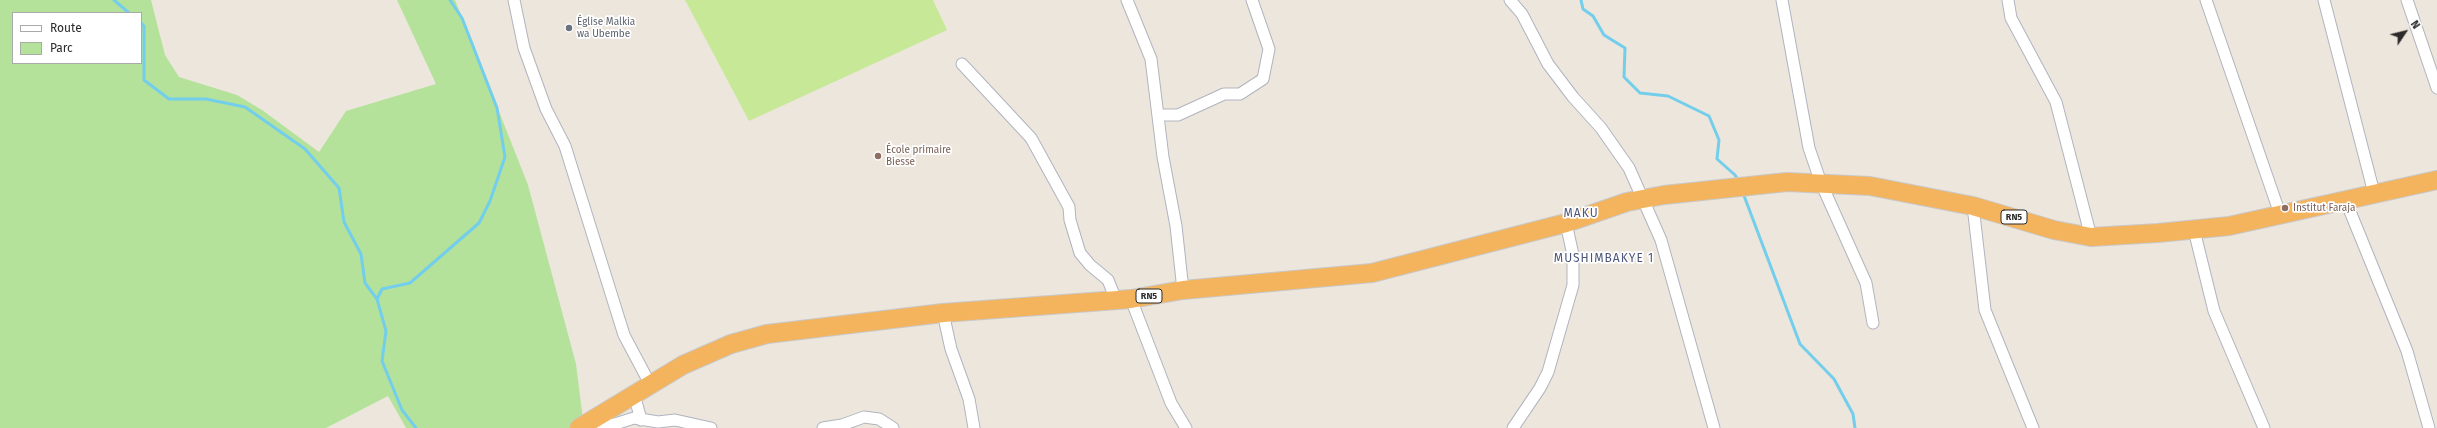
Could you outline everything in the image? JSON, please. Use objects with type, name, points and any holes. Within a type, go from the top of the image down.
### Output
[{"type":"highway","name":"RN5","points":[[579,428],[598,423],[634,394],[683,365],[747,338],[775,333],[943,313],[1124,299],[1183,290],[1372,273],[1566,223],[1611,206],[1643,198],[1740,186],[1787,182],[1870,186],[1973,206],[2079,236],[2091,237],[2194,230],[2229,226],[2437,180]]},
{"type":"street","points":[[514,0],[526,56],[546,109],[565,146],[624,335],[650,384]]},
{"type":"street","points":[[1127,0],[1151,59],[1163,157],[1176,226],[1183,290]]},
{"type":"street","points":[[1159,115],[1178,115],[1224,94],[1240,94],[1263,80],[1269,49],[1252,0]]},
{"type":"street","points":[[1510,0],[1522,14],[1548,64],[1572,97],[1602,128],[1623,157],[1643,198],[1661,240],[1714,428]]},
{"type":"street","points":[[1782,0],[1809,148],[1821,183],[1866,283],[1873,323]]},
{"type":"street","points":[[2008,0],[2011,18],[2056,102],[2091,237]]},
{"type":"street","points":[[2206,0],[2280,214]]},
{"type":"street","points":[[2324,0],[2374,193]]},
{"type":"street","points":[[2407,0],[2437,88]]},
{"type":"street","points":[[962,64],[1031,138],[1046,163],[1055,185],[1069,207],[1070,220],[1080,253],[1090,265],[1108,280],[1124,299],[1171,403],[1186,428]]},
{"type":"street","points":[[2345,200],[2407,352],[2429,428]]},
{"type":"street","points":[[1973,206],[1985,310],[2032,428]]},
{"type":"street","points":[[1513,428],[1540,388],[1548,372],[1571,292],[1573,255],[1566,223]]},
{"type":"street","points":[[2194,230],[2214,310],[2264,428]]},
{"type":"street","points":[[943,313],[952,349],[969,399],[974,428]]},
{"type":"street","points":[[634,394],[641,420]]},
{"type":"street","points":[[823,428],[864,417],[878,419],[893,428]]},
{"type":"street","points":[[598,423],[615,424],[627,419],[675,420],[711,428]]},
{"type":"green space","points":[[0,0],[151,0],[165,55],[179,77],[237,95],[262,110],[319,152],[346,111],[436,84],[397,0],[455,0],[528,185],[576,364],[584,428],[406,428],[388,396],[326,428],[0,428]]},
{"type":"green space","points":[[685,0],[933,0],[947,30],[749,121]]},
{"type":"waterway","points":[[114,0],[128,12]]},
{"type":"waterway","points":[[377,299],[382,289],[410,283],[479,223],[490,201],[505,157],[497,108],[462,18],[450,0]]},
{"type":"waterway","points":[[1581,0],[1583,9],[1593,16],[1604,35],[1625,48],[1624,77],[1640,93],[1668,96],[1709,116],[1719,140],[1717,159],[1735,175],[1738,180]]},
{"type":"waterway","points":[[142,24],[144,26],[144,80],[169,99],[206,99],[245,107],[305,149],[339,188],[344,222],[361,254],[365,283],[377,299],[386,331],[382,361],[402,410],[416,428]]},
{"type":"waterway","points":[[1743,193],[1800,344],[1834,379],[1853,414],[1855,428]]},
{"type":"place","name":"Église Malkia wa Ubembe","points":[[569,28]]},
{"type":"place","name":"École primaire Biesse","points":[[878,156]]},
{"type":"place","name":"Institut Faraja","points":[[2285,208]]},
{"type":"district","name":"MAKU","points":[[1581,214]]},
{"type":"district","name":"MUSHIMBAKYE 1","points":[[1604,259]]}]
